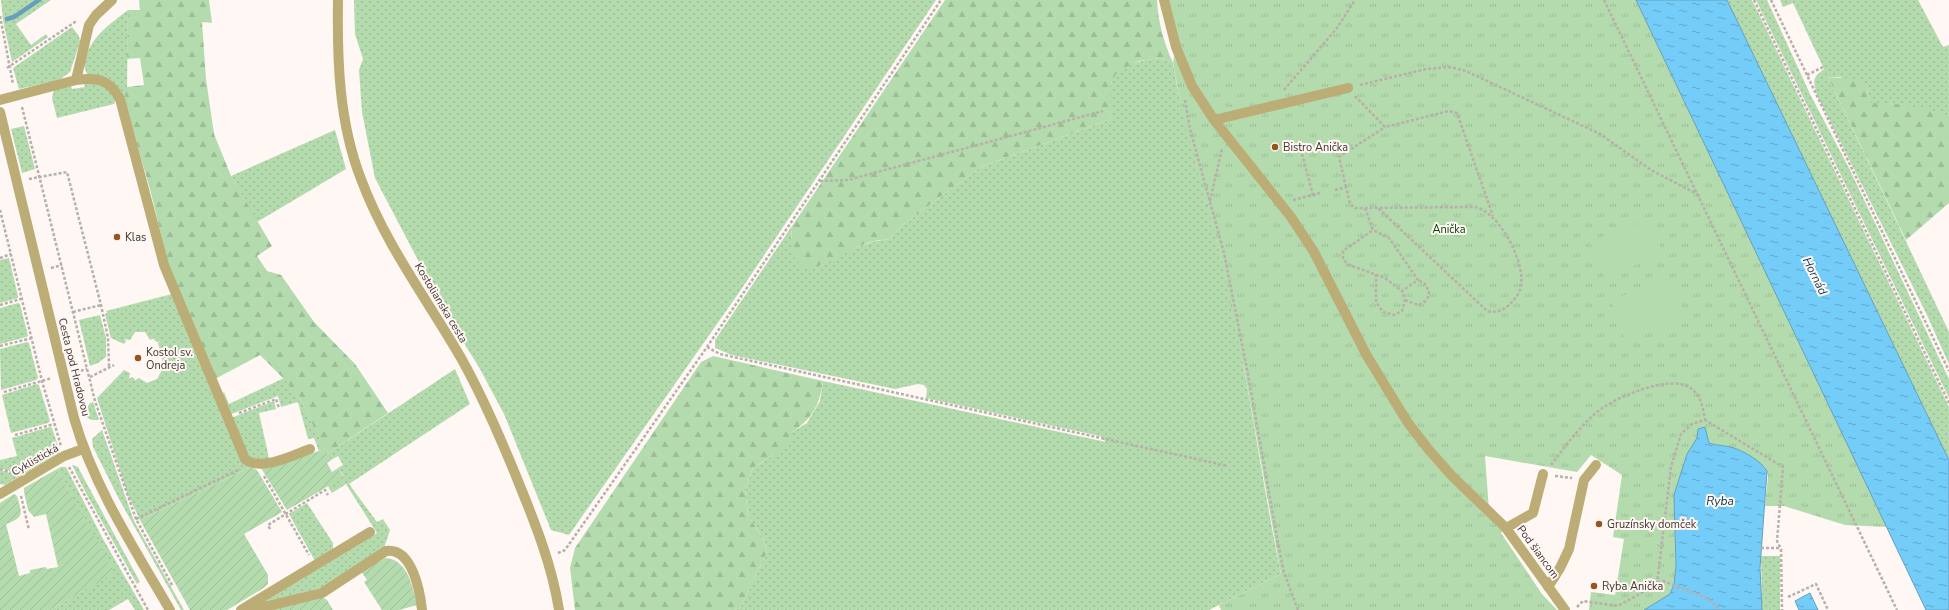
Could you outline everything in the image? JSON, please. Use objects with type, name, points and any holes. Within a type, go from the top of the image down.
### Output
[{"type":"street","points":[[76,80],[89,25],[96,15],[112,0]]},
{"type":"street","name":"Kostolianska cesta","points":[[338,0],[342,95],[345,123],[361,179],[376,214],[461,359],[486,408],[533,517],[547,558],[559,610]]},
{"type":"street","points":[[1164,0],[1183,68],[1192,86],[1214,120],[1283,208],[1314,252],[1367,356],[1408,423],[1428,450],[1452,476],[1506,528]]},
{"type":"street","points":[[0,100],[76,80],[98,79],[113,88],[120,99],[164,265],[242,454],[255,464],[310,449]]},
{"type":"street","points":[[1214,120],[1348,88]]},
{"type":"street","name":"Cesta pod Hradovou","points":[[0,112],[5,154],[83,449],[110,505],[170,610]]},
{"type":"street","name":"Cyklistická","points":[[0,494],[64,456],[83,449]]},
{"type":"street","points":[[1548,587],[1560,568],[1569,549],[1584,480],[1596,464]]},
{"type":"street","name":"Pod šiancom","points":[[1546,470],[1533,513],[1506,528],[1565,610]]},
{"type":"street","points":[[241,610],[370,532]]},
{"type":"street","points":[[252,610],[322,593],[386,551],[392,550],[399,552],[404,557],[417,582],[422,610]]},
{"type":"path","points":[[547,558],[565,550],[707,347],[941,0]]},
{"type":"path","points":[[1271,106],[1337,28],[1355,0]]},
{"type":"path","points":[[1604,0],[1897,610]]},
{"type":"path","points":[[1754,0],[1949,403]]},
{"type":"path","points":[[1771,0],[1949,371]]},
{"type":"path","points":[[7,68],[75,22],[89,25]]},
{"type":"path","points":[[49,33],[52,38]]},
{"type":"path","points":[[1807,75],[1823,66]]},
{"type":"path","points":[[1348,88],[1426,69],[1450,67],[1466,71],[1600,134],[1651,170],[1697,194]]},
{"type":"path","points":[[1184,98],[1190,129],[1224,253],[1284,573],[1298,610]]},
{"type":"path","points":[[1357,98],[1385,127]]},
{"type":"path","points":[[819,181],[848,180],[1103,111]]},
{"type":"path","points":[[1378,208],[1481,307],[1493,312],[1500,311],[1513,302],[1520,290],[1521,280],[1517,258],[1511,244],[1493,217],[1457,113],[1449,111],[1385,127],[1339,157],[1352,207],[1475,207],[1485,210],[1493,217]]},
{"type":"path","points":[[1210,201],[1220,163],[1224,133]]},
{"type":"path","points":[[1302,154],[1313,195]]},
{"type":"path","points":[[109,366],[108,338],[101,305],[67,172],[40,178],[60,266],[108,442],[136,519],[174,589]]},
{"type":"path","points":[[1335,190],[1346,187]]},
{"type":"path","points":[[1283,208],[1294,200],[1320,193]]},
{"type":"path","points":[[1365,208],[1373,230],[1389,238],[1418,280],[1424,283],[1429,291],[1428,299],[1418,305],[1406,300]]},
{"type":"path","points":[[1373,230],[1346,248],[1342,255],[1348,264],[1376,274],[1391,282],[1402,291],[1406,300],[1405,306],[1399,314],[1394,315],[1383,312],[1376,302],[1376,274]]},
{"type":"path","points":[[0,258],[11,254]]},
{"type":"path","points":[[1402,291],[1418,280]]},
{"type":"path","points":[[0,305],[21,299]]},
{"type":"path","points":[[73,312],[101,305]]},
{"type":"path","points":[[0,346],[32,338]]},
{"type":"path","points":[[707,347],[720,354],[1228,466]]},
{"type":"path","points":[[90,377],[109,366],[114,365]]},
{"type":"path","points":[[4,392],[88,369]]},
{"type":"path","points":[[1546,470],[1579,431],[1598,412],[1622,398],[1658,385],[1683,384],[1692,388],[1702,405],[1705,420],[1783,467],[1777,541],[1780,548],[1782,610]]},
{"type":"path","points":[[227,417],[276,399],[279,408]]},
{"type":"path","points":[[1657,584],[1671,467],[1681,434],[1692,424],[1705,420]]},
{"type":"path","points":[[15,435],[54,424]]},
{"type":"path","points":[[136,519],[255,464],[260,470],[315,565]]},
{"type":"path","points":[[1563,477],[1575,478]]},
{"type":"path","points":[[20,490],[29,530]]},
{"type":"path","points":[[270,529],[268,525],[325,490],[328,495]]},
{"type":"path","points":[[1761,548],[1780,548]]},
{"type":"path","points":[[1572,610],[1583,601],[1618,606],[1663,581],[1707,598],[1720,610]]},
{"type":"path","points":[[1788,597],[1816,584],[1828,610]]},
{"type":"green space","points":[[1,0],[51,0],[16,24],[31,45],[46,34],[48,37],[12,62],[3,20]]},
{"type":"green space","points":[[139,0],[209,0],[212,23],[202,22],[206,79],[214,134],[231,176],[272,246],[257,256],[267,271],[281,275],[314,322],[355,364],[388,413],[327,454],[299,396],[260,355],[215,379],[168,264],[151,193],[124,99],[127,87],[144,85],[140,58],[127,59],[128,10],[140,10]]},
{"type":"green space","points":[[354,0],[936,0],[738,294],[569,535],[551,530],[504,414],[480,369],[450,320],[444,301],[420,264],[375,178],[362,112],[359,70],[363,59],[355,34]]},
{"type":"green space","points":[[945,0],[1157,0],[1162,32],[1173,63],[1160,58],[1139,61],[1118,71],[1110,83],[1111,119],[981,167],[901,226],[889,240],[872,242],[855,248],[822,265],[803,268],[795,259],[793,254],[791,244],[792,226]]},
{"type":"green space","name":"Anička","points":[[1164,0],[1636,0],[1887,527],[1845,525],[1784,506],[1765,506],[1768,476],[1765,467],[1745,453],[1733,448],[1709,443],[1705,428],[1698,429],[1697,438],[1687,454],[1674,495],[1676,576],[1670,594],[1644,610],[1589,610],[1591,592],[1615,595],[1624,539],[1613,537],[1622,475],[1591,455],[1577,472],[1485,456],[1489,510],[1506,528],[1501,533],[1542,594],[1557,610],[1221,610],[1219,605],[1281,574],[1245,373],[1220,253],[1184,122],[1173,63],[1176,47]]},
{"type":"green space","points":[[1727,0],[1752,0],[1949,407],[1949,460]]},
{"type":"green space","points":[[1756,0],[1767,0],[1810,94],[1849,168],[1949,379],[1949,398]]},
{"type":"green space","points":[[1780,0],[1918,0],[1943,47],[1949,45],[1949,116],[1889,103],[1870,103],[1867,88],[1840,77],[1828,77],[1949,332],[1949,364],[1926,313],[1817,95],[1814,80],[1815,77],[1824,69],[1793,3],[1783,7]]},
{"type":"green space","points":[[128,10],[127,89],[124,99],[99,77],[87,74],[83,63],[95,39],[106,27]]},
{"type":"green space","points":[[72,27],[79,36],[80,42],[70,72],[59,80],[19,89],[13,68]]},
{"type":"green space","points":[[1160,58],[1173,63],[1182,111],[1220,253],[1245,373],[1281,574],[1209,610],[734,610],[740,608],[767,552],[764,540],[748,515],[745,488],[753,468],[772,456],[792,432],[807,423],[820,401],[823,381],[1106,442],[1100,436],[926,398],[927,389],[924,385],[918,384],[895,389],[732,355],[715,348],[715,340],[792,226],[791,238],[820,266],[863,245],[880,240],[889,240],[901,226],[981,167],[1111,119],[1109,102],[1110,84],[1117,72],[1130,64]]},
{"type":"green space","points":[[1828,77],[1858,79],[1867,88],[1870,103],[1889,103],[1924,108],[1949,116],[1949,203],[1906,240]]},
{"type":"green space","points":[[90,82],[108,88],[116,100],[114,104],[57,118],[52,98],[54,90],[71,86],[72,89],[85,87],[84,83]]},
{"type":"green space","points":[[24,126],[35,169],[22,173],[11,129]]},
{"type":"green space","points":[[335,130],[346,169],[257,222],[231,176]]},
{"type":"green space","points":[[1650,219],[1663,255],[1604,277],[1590,241]]},
{"type":"green space","points":[[9,258],[18,298],[0,303],[0,260]]},
{"type":"green space","points":[[1672,278],[1687,319],[1626,341],[1611,300]]},
{"type":"green space","points":[[172,294],[251,467],[140,520],[128,495],[97,398],[124,370],[130,373],[129,379],[132,377],[135,379],[134,381],[139,378],[147,383],[157,379],[163,368],[167,371],[169,368],[163,362],[158,343],[160,341],[157,342],[154,340],[155,338],[150,340],[145,332],[135,332],[130,340],[124,339],[126,341],[124,344],[111,338],[105,314],[107,313],[106,311]]},
{"type":"green space","points":[[18,303],[20,304],[28,336],[0,344],[0,308]]},
{"type":"green space","points":[[100,315],[106,338],[106,357],[98,363],[90,366],[79,320]]},
{"type":"green space","points":[[27,342],[29,343],[38,378],[36,380],[1,390],[0,349]]},
{"type":"green space","points":[[713,356],[823,381],[814,411],[805,422],[792,432],[790,444],[753,468],[745,488],[748,515],[764,540],[767,552],[740,608],[734,610],[575,610],[570,568],[575,548],[701,362]]},
{"type":"green space","points":[[455,369],[470,404],[349,484],[377,522],[383,519],[390,530],[384,548],[322,588],[260,604],[377,533],[346,484],[332,493],[328,486],[344,476],[338,468],[343,465],[338,456],[331,460],[327,454]]},
{"type":"green space","points":[[284,378],[299,396],[325,449],[319,451],[314,438],[308,439],[298,402],[281,407],[278,396],[229,415],[221,395],[224,392],[229,404]]},
{"type":"green space","points":[[37,384],[39,385],[50,421],[48,423],[11,433],[2,395]]},
{"type":"green space","points":[[274,401],[276,409],[259,413],[269,458],[264,460],[249,457],[231,418]]},
{"type":"green space","points":[[93,402],[99,420],[92,420],[82,415],[90,403]]},
{"type":"green space","points":[[50,427],[52,428],[60,452],[58,454],[22,475],[0,468],[0,460],[17,456],[12,438]]},
{"type":"green space","points":[[102,430],[134,521],[184,610],[181,610],[119,499],[93,447],[92,439]]},
{"type":"green space","points":[[325,449],[331,460],[327,463],[332,472],[338,468],[344,477],[287,510],[261,468],[269,468]]},
{"type":"green space","points":[[72,465],[78,467],[140,582],[137,584],[87,495]]},
{"type":"green space","points":[[66,467],[103,539],[144,610],[135,610],[128,599],[109,610],[50,610],[114,573],[57,469]]},
{"type":"green space","points":[[251,467],[257,470],[282,512],[244,534],[268,575],[268,584],[227,610],[190,610],[140,520]]},
{"type":"green space","points":[[57,469],[115,573],[50,610],[0,610],[0,503],[14,494],[17,496],[21,511],[19,517],[6,524],[19,576],[30,573],[30,570],[46,567],[47,569],[58,567],[46,514],[34,517],[28,510],[24,492],[24,488]]},
{"type":"green space","points":[[0,470],[20,476],[5,485],[0,484]]},
{"type":"green space","points":[[307,503],[333,543],[333,549],[315,561],[289,514]]},
{"type":"green space","points":[[1761,556],[1780,556],[1780,610],[1762,610]]},
{"type":"green space","points":[[385,558],[399,563],[404,569],[414,591],[417,605],[399,610],[382,610],[364,582],[367,580],[361,571]]},
{"type":"green space","points":[[322,597],[327,600],[333,610],[267,610]]},
{"type":"water","name":"Hornád","points":[[1636,0],[1727,0],[1949,460],[1949,610],[1926,610]]},
{"type":"water","name":"Ryba","points":[[1705,427],[1709,443],[1731,447],[1743,452],[1757,460],[1767,471],[1760,568],[1762,610],[1644,610],[1670,594],[1674,584],[1676,566],[1674,495],[1687,454],[1697,438],[1698,429]]},
{"type":"water","points":[[1810,593],[1818,610],[1799,610],[1795,601]]},
{"type":"waterway","points":[[7,19],[14,17],[39,0]]},
{"type":"place","name":"Bistro Anička","points":[[1275,147]]},
{"type":"place","name":"Klas","points":[[117,237]]},
{"type":"place","name":"Kostol sv. Ondreja","points":[[138,358]]},
{"type":"place","name":"Gruzínsky domček","points":[[1599,524]]},
{"type":"place","name":"Ryba Anička","points":[[1594,586]]}]
